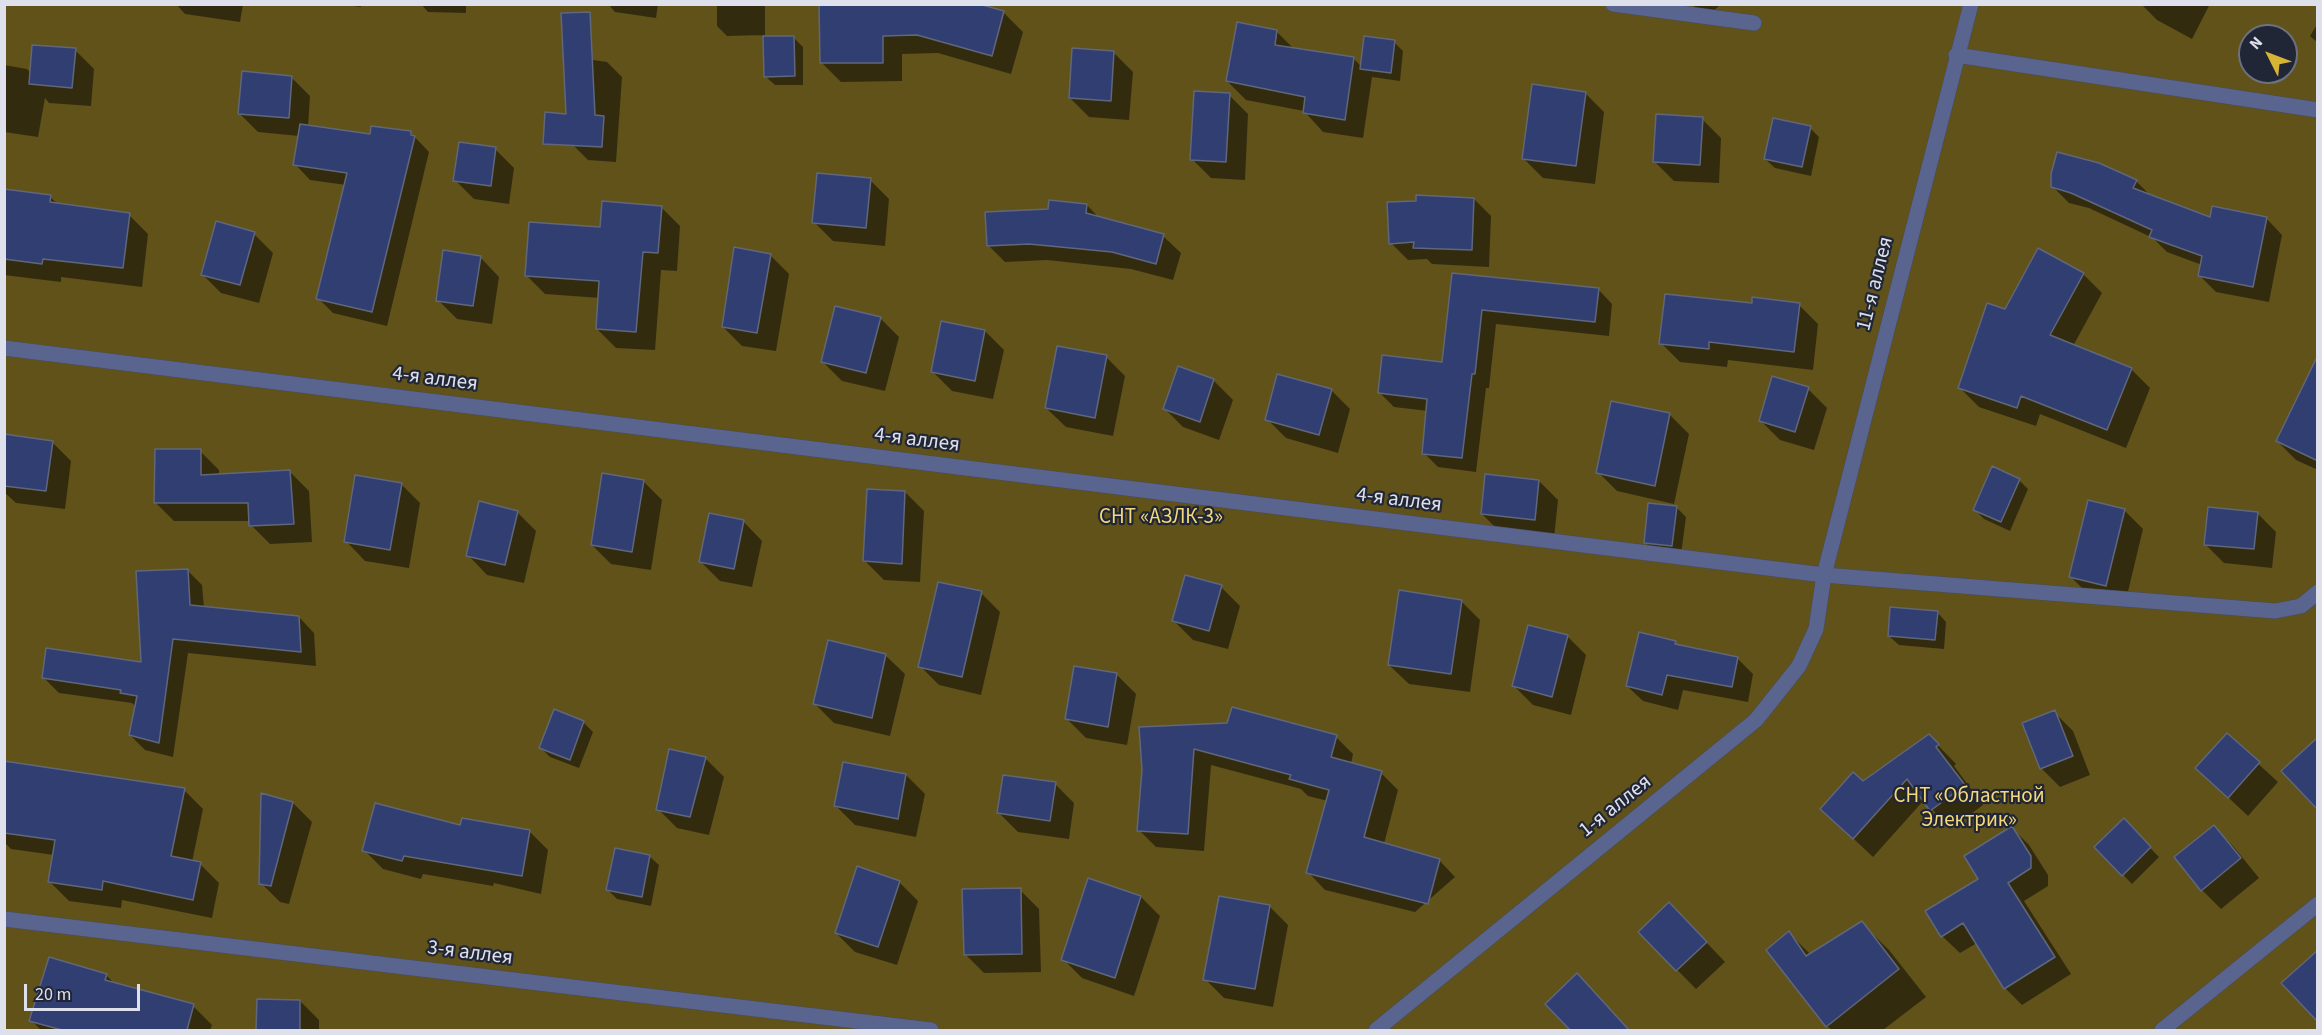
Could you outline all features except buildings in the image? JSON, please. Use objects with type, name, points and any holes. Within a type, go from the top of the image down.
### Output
[{"type":"street","points":[[1613,4],[1754,23]]},
{"type":"street","name":"11-я аллея","points":[[1824,575],[1956,55],[1971,4]]},
{"type":"street","points":[[1956,55],[2318,110]]},
{"type":"street","name":"4-я аллея","points":[[4,348],[1824,575],[2275,611],[2301,606],[2318,592]]},
{"type":"street","name":"1-я аллея","points":[[1376,1030],[1756,720],[1799,666],[1816,629],[1824,575]]},
{"type":"street","points":[[2162,1030],[2318,904]]},
{"type":"street","name":"3-я аллея","points":[[4,919],[931,1030]]},
{"type":"green space","name":"СНТ «АЗЛК-3»","points":[[5,5],[2317,5],[2317,1030],[5,1030]]},
{"type":"park label","name":"СНТ «Областной Электрик»","points":[[1969,809]]}]
